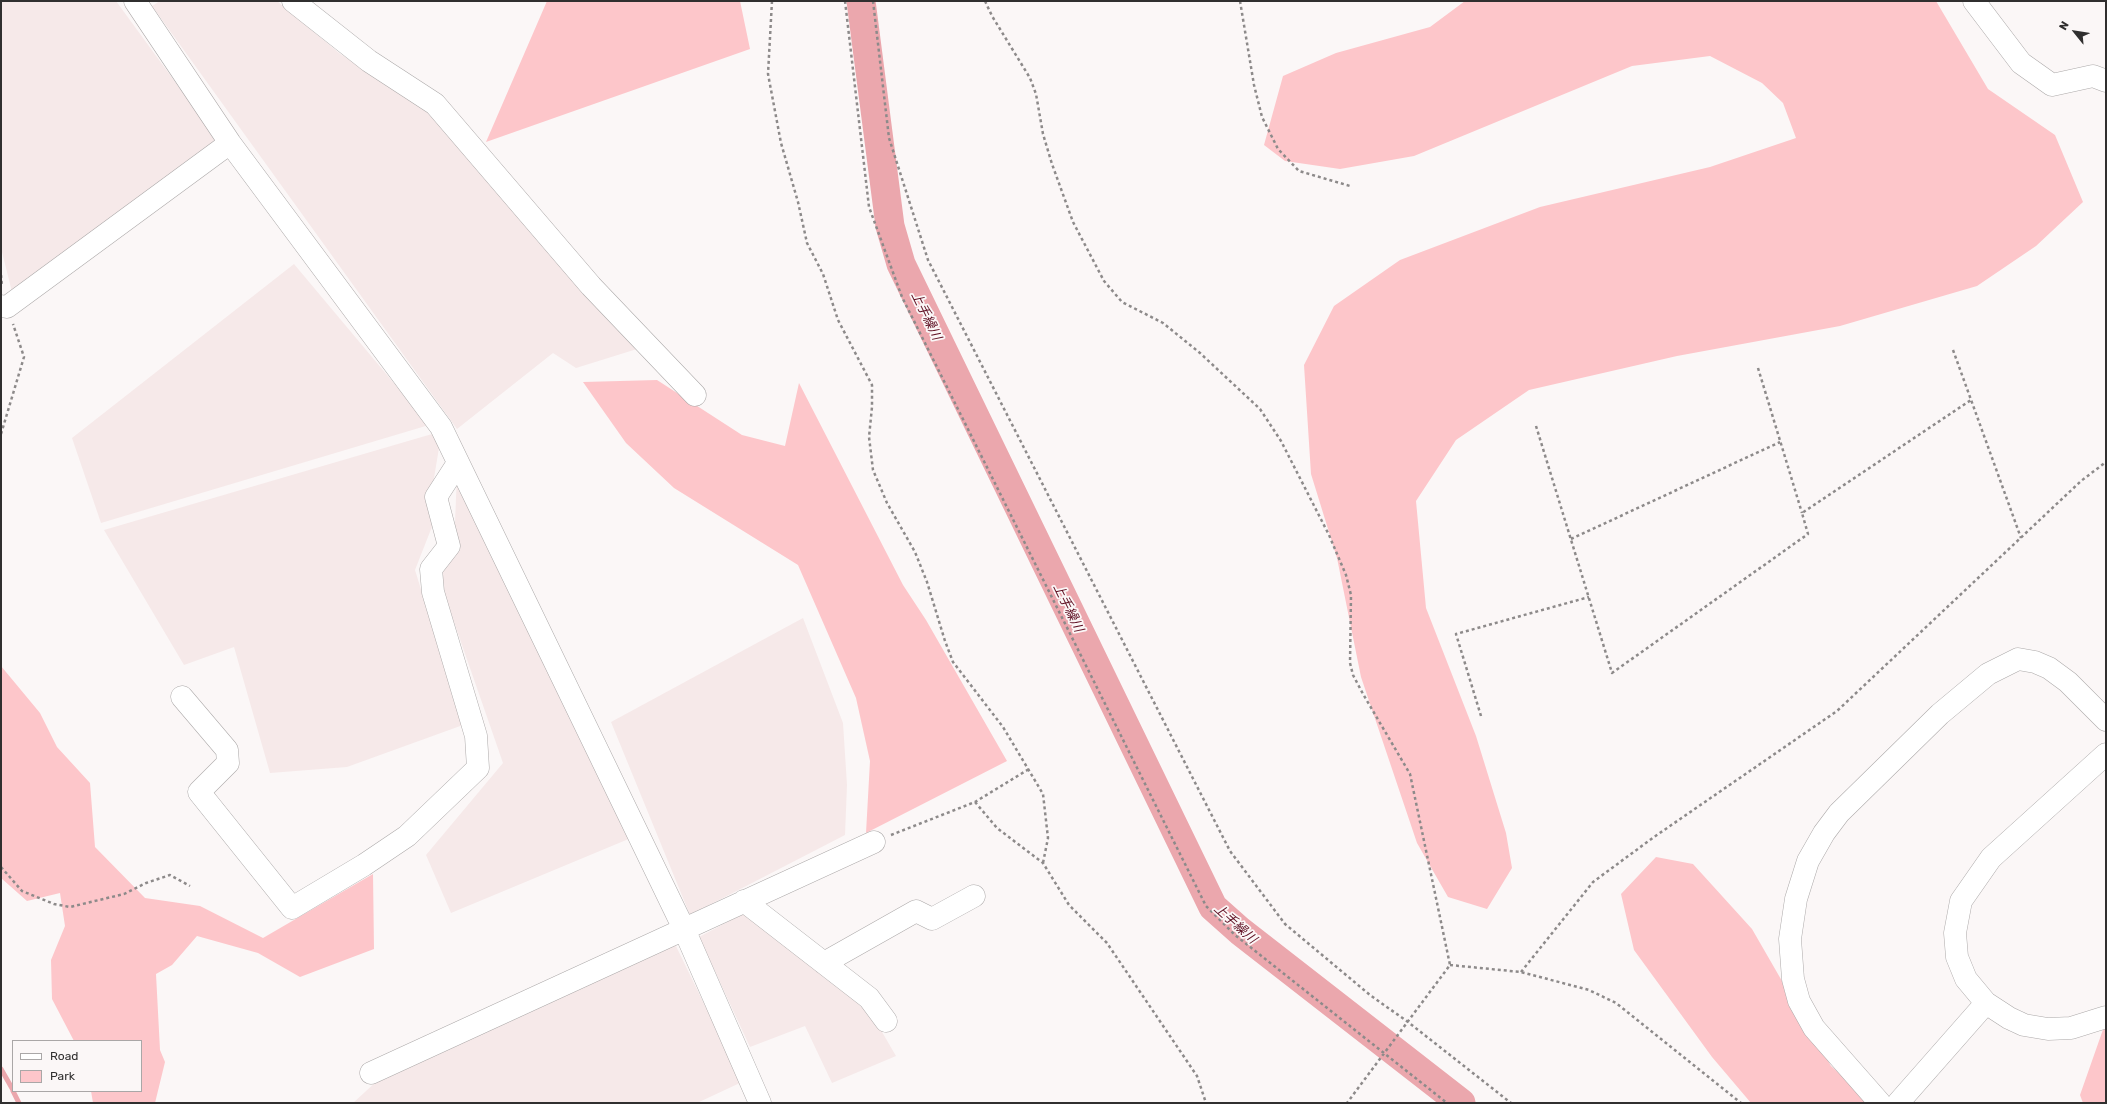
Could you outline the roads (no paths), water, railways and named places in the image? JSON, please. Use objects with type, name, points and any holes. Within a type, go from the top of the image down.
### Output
[{"type":"street","points":[[136,1],[230,143],[441,427],[684,929],[760,1103]]},
{"type":"street","points":[[293,1],[369,61],[435,104],[591,286],[695,394]]},
{"type":"street","points":[[1974,1],[2021,63],[2052,85],[2093,76],[2106,81]]},
{"type":"street","points":[[4,306],[230,143]]},
{"type":"street","points":[[182,697],[227,750],[228,764],[199,792],[292,908],[364,865],[407,836],[478,768],[476,736],[433,592],[431,569],[449,546],[436,497],[458,463]]},
{"type":"street","points":[[1880,1103],[1814,1028],[1799,1001],[1793,979],[1790,939],[1796,899],[1808,860],[1824,833],[1839,813],[1940,714],[1988,674],[2018,658],[2035,662],[2049,668],[2074,687],[2106,720]]},
{"type":"street","points":[[2106,754],[1991,858],[1961,901],[1955,932],[1957,958],[1966,979],[1986,1003],[2024,1025],[2048,1029],[2071,1028],[2106,1018]]},
{"type":"street","points":[[371,1073],[874,842]]},
{"type":"street","points":[[824,963],[916,911],[932,919],[974,896]]},
{"type":"street","points":[[744,901],[869,998],[886,1021]]},
{"type":"street","points":[[1898,1103],[1986,1003]]},
{"type":"waterway","name":"上手繰川","points":[[861,1],[890,226],[901,264],[1213,907],[1240,931],[1461,1103]]},
{"type":"waterway","points":[[1,1069],[12,1088]]},
{"type":"waterway","points":[[14,1092],[19,1103]]}]
